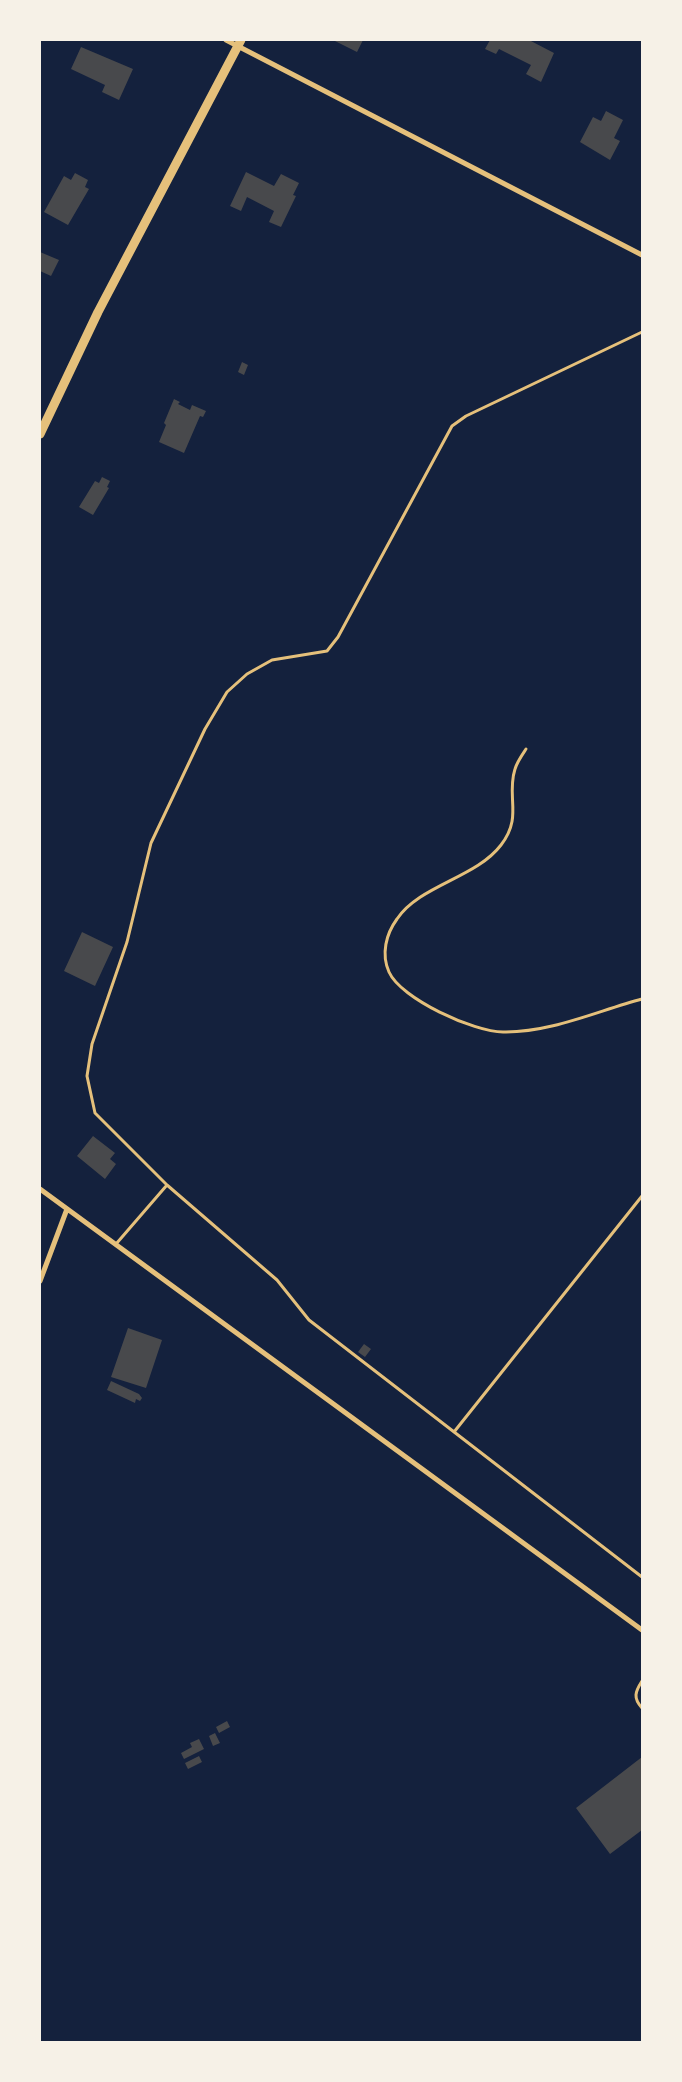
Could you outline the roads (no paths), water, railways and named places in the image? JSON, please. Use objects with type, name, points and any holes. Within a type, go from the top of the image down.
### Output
[{"type":"main road","points":[[40,434],[98,312],[239,43]]},
{"type":"street","points":[[226,40],[239,43],[642,255]]},
{"type":"street","points":[[40,1189],[642,1630]]},
{"type":"street","points":[[40,1281],[67,1209]]},
{"type":"lane","points":[[642,332],[466,416],[452,426],[338,637],[327,651],[272,660],[247,674],[227,692],[205,729],[151,843],[127,942],[92,1044],[87,1076],[95,1113],[167,1185],[277,1280],[309,1320],[642,1577]]},
{"type":"lane","points":[[526,749],[515,769],[512,791],[515,808],[513,824],[501,845],[481,863],[412,903],[397,917],[388,935],[384,954],[389,973],[405,990],[430,1007],[468,1026],[502,1032],[550,1027],[642,999]]},
{"type":"lane","points":[[116,1244],[167,1185]]},
{"type":"lane","points":[[454,1432],[642,1196]]},
{"type":"lane","points":[[642,1681],[636,1690],[636,1700],[642,1708]]}]
